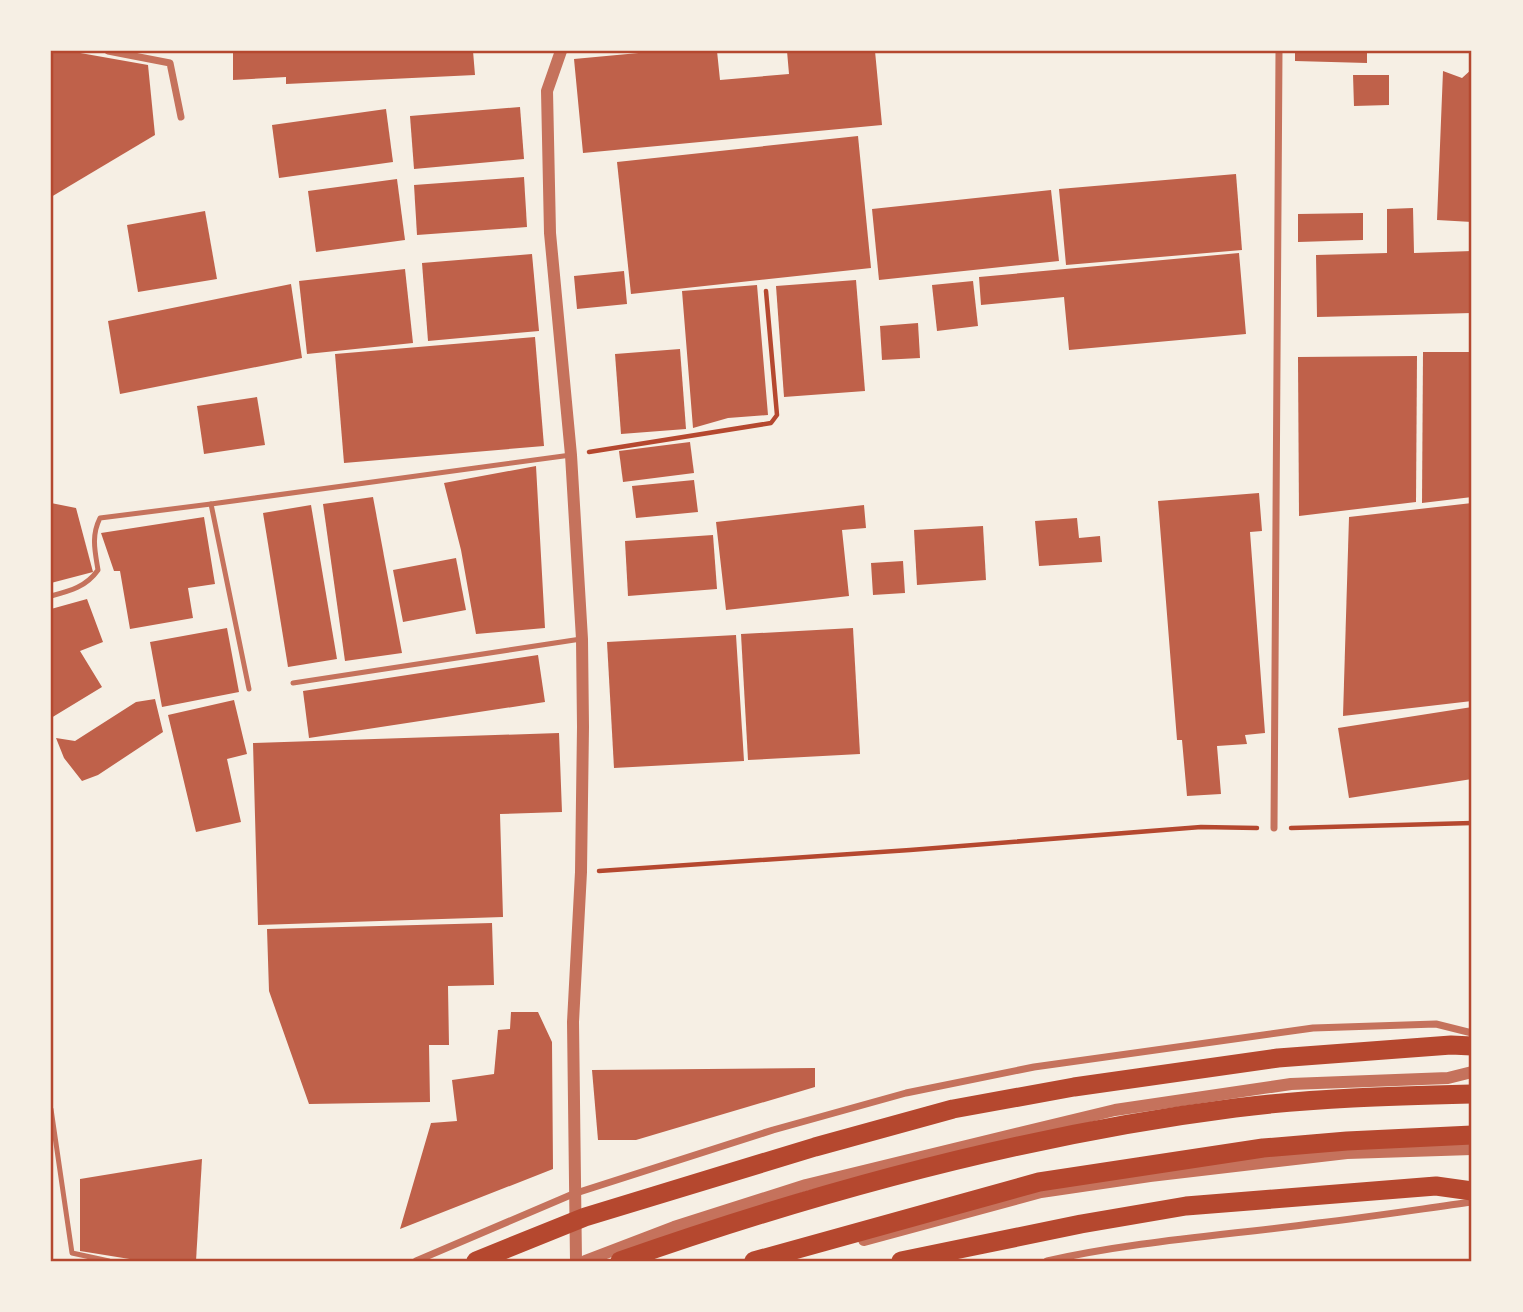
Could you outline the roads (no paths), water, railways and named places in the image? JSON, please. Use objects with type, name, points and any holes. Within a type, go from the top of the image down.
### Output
[{"type":"highway","points":[[476,1261],[585,1217],[815,1147],[953,1109],[1074,1087],[1278,1058],[1451,1045],[1472,1046]]},
{"type":"highway","points":[[620,1261],[810,1198],[1036,1140],[1236,1108],[1472,1094]]},
{"type":"highway","points":[[754,1261],[1039,1182],[1263,1148],[1472,1135]]},
{"type":"highway","points":[[901,1261],[1081,1224],[1186,1206],[1436,1186],[1472,1191]]},
{"type":"street","points":[[108,51],[170,63],[181,117]]},
{"type":"street","points":[[561,51],[547,91],[550,233],[571,455],[582,639],[581,872],[573,1022],[573,1194],[576,1261]]},
{"type":"street","points":[[1275,828],[1279,51]]},
{"type":"street","points":[[416,1261],[573,1194],[773,1130],[906,1093],[1034,1067],[1313,1028],[1436,1024],[1472,1033]]},
{"type":"street","points":[[585,1261],[674,1227],[806,1185],[1115,1110],[1291,1084],[1448,1078],[1472,1072]]},
{"type":"street","points":[[786,1261],[1041,1192],[1347,1153],[1472,1149]]},
{"type":"street","points":[[1047,1261],[1193,1237],[1472,1202]]},
{"type":"lane","points":[[51,596],[74,590],[90,581],[98,570],[93,542],[94,530],[100,518],[571,455]]},
{"type":"lane","points":[[211,504],[249,689]]},
{"type":"lane","points":[[293,682],[582,639]]},
{"type":"lane","points":[[51,1109],[72,1253],[108,1261]]}]
